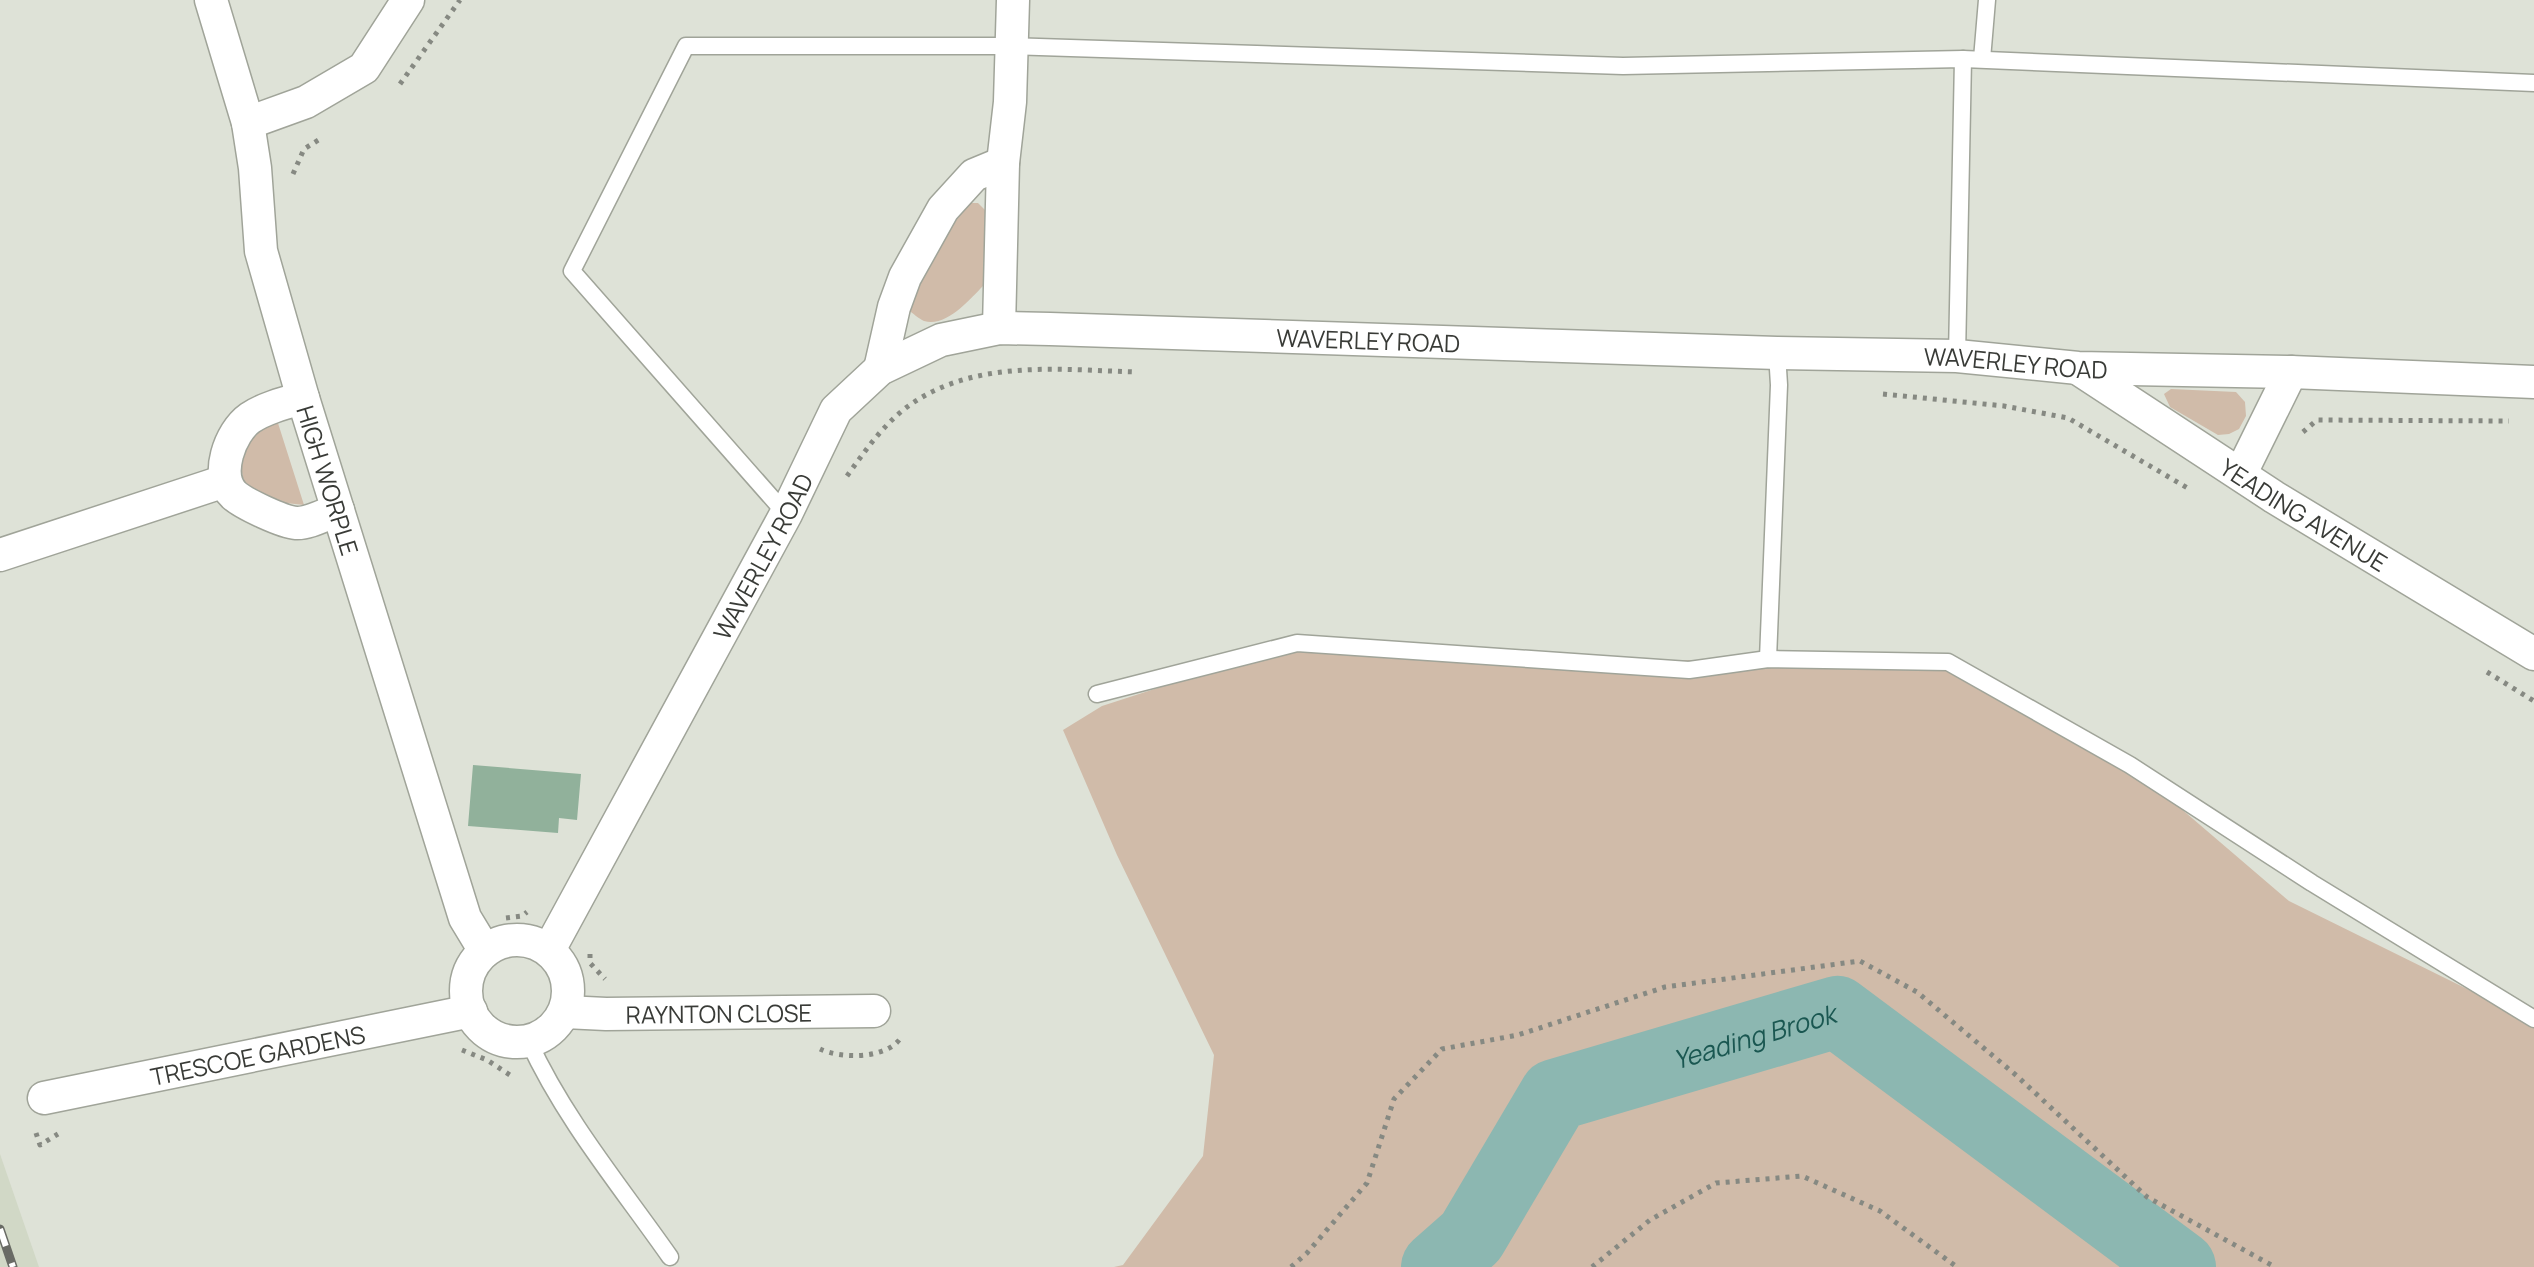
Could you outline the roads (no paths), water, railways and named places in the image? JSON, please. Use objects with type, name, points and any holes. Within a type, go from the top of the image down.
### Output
[{"type":"street","name":"HIGH WORPLE","points":[[211,0],[248,123],[255,168],[261,251],[303,398],[465,918],[485,951]]},
{"type":"street","points":[[248,123],[306,102],[364,68],[408,0]]},
{"type":"street","points":[[999,328],[1003,163],[1010,102],[1013,0]]},
{"type":"street","points":[[880,369],[894,307],[905,277],[943,209],[974,175],[1003,163]]},
{"type":"street","name":"WAVERLEY ROAD","points":[[549,950],[786,514],[836,410],[880,369],[941,340],[999,328],[1957,356],[2078,368],[2291,372],[2534,382]]},
{"type":"street","name":"YEADING AVENUE","points":[[2078,368],[2274,497],[2534,654]]},
{"type":"street","points":[[2241,473],[2291,372]]},
{"type":"street","points":[[303,398],[273,407],[249,419],[228,448],[225,481],[234,495],[298,523],[338,510]]},
{"type":"street","points":[[0,555],[225,481]]},
{"type":"street","points":[[518,939],[534,942],[549,950],[561,964],[568,979],[569,998],[556,1026],[544,1036],[529,1042],[500,1040],[486,1033],[475,1021],[467,1004],[467,978],[472,966],[485,951],[496,944],[518,939]]},
{"type":"street","name":"TRESCOE GARDENS","points":[[44,1098],[471,1011]]},
{"type":"street","name":"RAYNTON CLOSE","points":[[565,1012],[874,1011]]},
{"type":"lane","points":[[1982,59],[1987,0]]},
{"type":"lane","points":[[786,514],[572,271],[686,46],[1011,46],[1623,66],[1982,59],[2534,83]]},
{"type":"lane","points":[[1957,356],[1963,59]]},
{"type":"lane","points":[[1768,659],[1779,385],[1777,353]]},
{"type":"lane","points":[[1097,694],[1297,643],[1689,670],[1768,659],[1948,662],[2130,765],[2312,883],[2534,1019]]},
{"type":"lane","points":[[529,1042],[564,1107],[670,1257]]},
{"type":"waterway","name":"Yeading Brook","points":[[1437,1267],[1471,1237],[1555,1095],[1837,1012],[2180,1267]]},
{"type":"railway","points":[[0,1229],[13,1267]]}]
